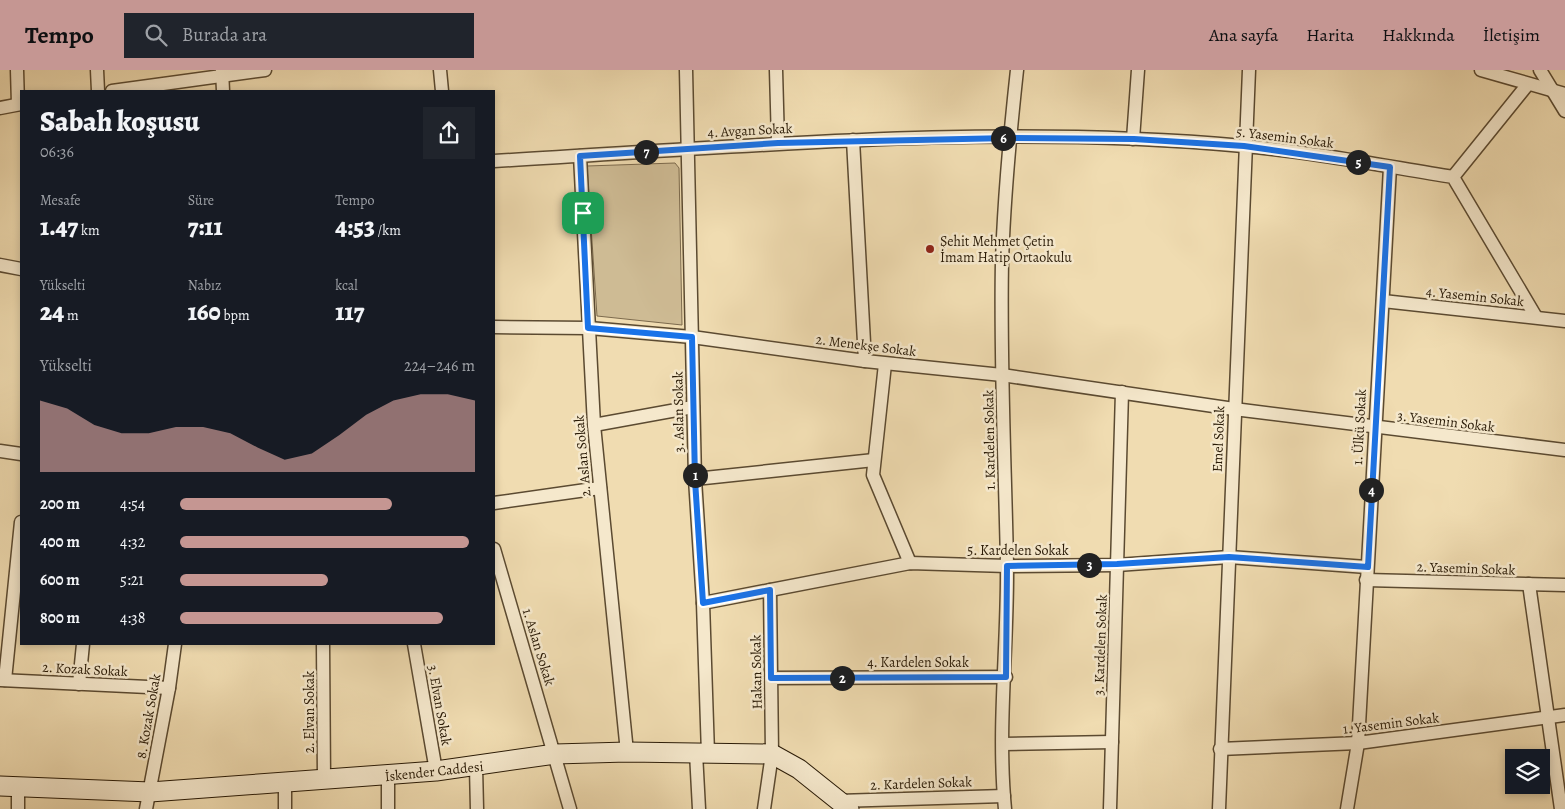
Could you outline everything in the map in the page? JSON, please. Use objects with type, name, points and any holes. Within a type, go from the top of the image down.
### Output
[{"type":"street","points":[[0,108],[19,104],[17,70]]},
{"type":"street","points":[[97,70],[98,90]]},
{"type":"street","points":[[119,90],[223,74],[265,70]]},
{"type":"street","points":[[440,70],[442,90]]},
{"type":"street","name":"3. Aslan Sokak","points":[[686,70],[695,480],[703,603],[702,753],[699,809]]},
{"type":"street","points":[[776,70],[778,143]]},
{"type":"street","name":"1. Kardelen Sokak","points":[[1006,809],[1003,744],[1007,566],[1002,375],[1002,261],[1009,138],[1017,70]]},
{"type":"street","points":[[1134,139],[1138,70]]},
{"type":"street","name":"Emel Sokak","points":[[1219,809],[1244,146],[1249,70]]},
{"type":"street","points":[[1481,70],[1565,94]]},
{"type":"street","points":[[1540,70],[1565,111]]},
{"type":"street","points":[[223,74],[223,90]]},
{"type":"street","points":[[1528,84],[1453,177],[1536,317]]},
{"type":"street","name":"4. Avgan Sokak","points":[[495,161],[778,143],[1009,138]]},
{"type":"street","name":"5. Yasemin Sokak","points":[[1009,138],[1134,139],[1244,146],[1453,177]]},
{"type":"street","points":[[853,140],[865,361]]},
{"type":"street","name":"2. Aslan Sokak","points":[[580,156],[594,425],[627,752]]},
{"type":"street","name":"1. Ülkü Sokak","points":[[1347,809],[1358,743],[1374,427],[1390,167]]},
{"type":"street","points":[[0,265],[20,269]]},
{"type":"street","name":"4. Yasemin Sokak","points":[[1383,302],[1565,321]]},
{"type":"street","name":"2. Menekşe Sokak","points":[[495,327],[588,328],[692,337],[885,364],[1002,375],[1234,409]]},
{"type":"street","points":[[885,364],[873,475],[910,563]]},
{"type":"street","name":"3. Kardelen Sokak","points":[[1110,809],[1122,392]]},
{"type":"street","points":[[594,425],[693,407]]},
{"type":"street","name":"3. Yasemin Sokak","points":[[1234,409],[1565,450]]},
{"type":"street","points":[[0,451],[20,454]]},
{"type":"street","points":[[695,480],[874,460]]},
{"type":"street","points":[[495,503],[600,488]]},
{"type":"street","points":[[2,680],[20,538]]},
{"type":"street","name":"1. Aslan Sokak","points":[[495,552],[570,809]]},
{"type":"street","name":"5. Kardelen Sokak","points":[[703,603],[910,563],[1007,566],[1117,564],[1229,557],[1368,567]]},
{"type":"street","name":"2. Yasemin Sokak","points":[[1366,580],[1565,585]]},
{"type":"street","points":[[1529,584],[1561,809]]},
{"type":"street","name":"Hakan Sokak","points":[[764,809],[772,754],[770,590]]},
{"type":"street","points":[[80,684],[83,645]]},
{"type":"street","name":"8. Kozak Sokak","points":[[148,801],[169,688],[175,645]]},
{"type":"street","name":"2. Elvan Sokak","points":[[323,645],[324,780]]},
{"type":"street","name":"3. Elvan Sokak","points":[[414,645],[436,771]]},
{"type":"street","name":"4. Kardelen Sokak","points":[[771,678],[1006,677]]},
{"type":"street","name":"2. Kozak Sokak","points":[[2,680],[169,688]]},
{"type":"street","name":"1. Yasemin Sokak","points":[[1220,749],[1358,743],[1565,715]]},
{"type":"street","points":[[1003,744],[1112,742]]},
{"type":"street","name":"İskender Caddesi","points":[[9,786],[148,801],[285,782],[388,776],[476,767],[555,754],[627,752],[772,754],[799,769],[844,805]]},
{"type":"street","points":[[476,767],[478,809]]},
{"type":"street","points":[[388,776],[388,809]]},
{"type":"street","points":[[285,782],[285,809]]},
{"type":"street","points":[[9,786],[18,809]]},
{"type":"street","name":"2. Kardelen Sokak","points":[[844,805],[1004,796]]},
{"type":"shaded area","points":[[675,163],[679,168],[682,325],[597,316],[587,166]]},
{"type":"place","name":"Şehit Mehmet Çetin İmam Hatip Ortaokulu","points":[[930,249]]},
{"type":"route","points":[[1009,138],[1134,139],[1244,146],[1390,167],[1374,427],[1368,567],[1229,557],[1117,564],[1007,566],[1006,677],[771,678],[770,590],[703,603],[695,480],[692,337],[588,328],[583,213],[580,156],[778,143],[1009,138]]}]
